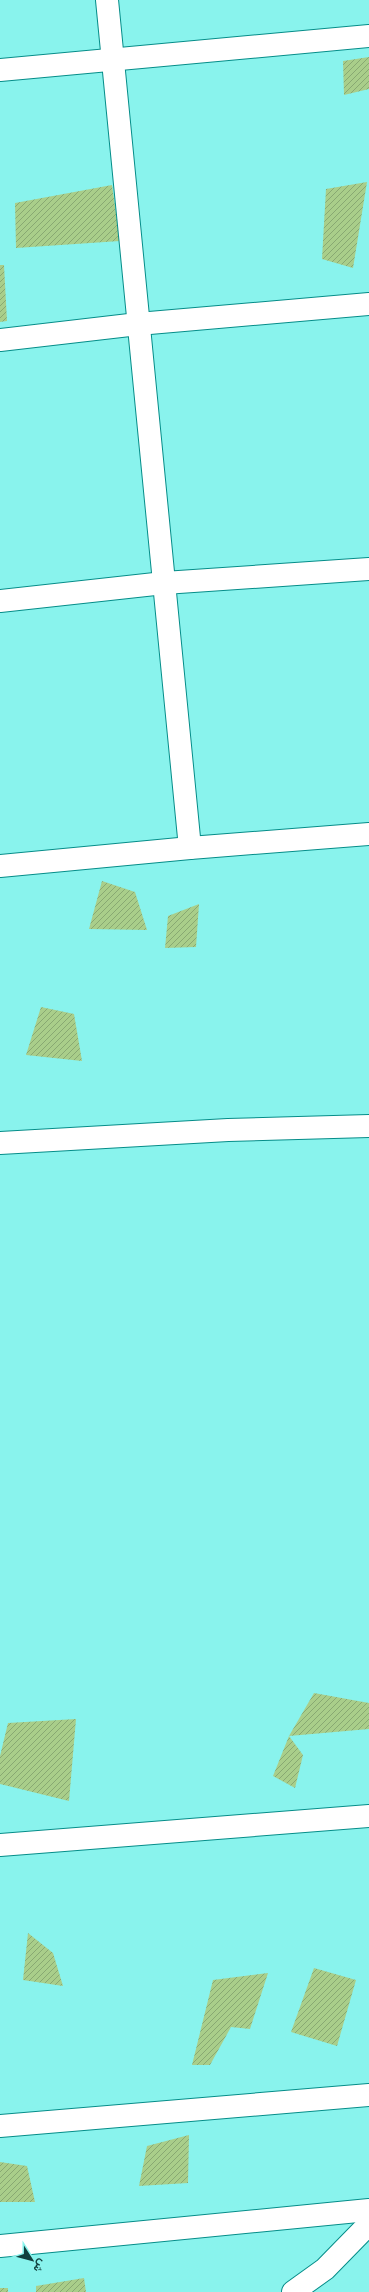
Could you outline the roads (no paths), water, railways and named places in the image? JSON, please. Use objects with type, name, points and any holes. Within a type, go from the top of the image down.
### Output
[{"type":"street","points":[[107,0],[190,848]]},
{"type":"street","points":[[0,70],[113,61],[369,36]]},
{"type":"street","points":[[0,340],[138,324],[369,304]]},
{"type":"street","points":[[0,602],[164,584],[369,569]]},
{"type":"street","points":[[0,866],[190,848],[369,834]]},
{"type":"street","points":[[0,1143],[228,1130],[369,1126]]},
{"type":"street","points":[[0,1845],[369,1816]]},
{"type":"street","points":[[0,2126],[369,2095]]},
{"type":"street","points":[[0,2246],[369,2210]]},
{"type":"street","points":[[293,2292],[325,2269],[369,2224]]}]
